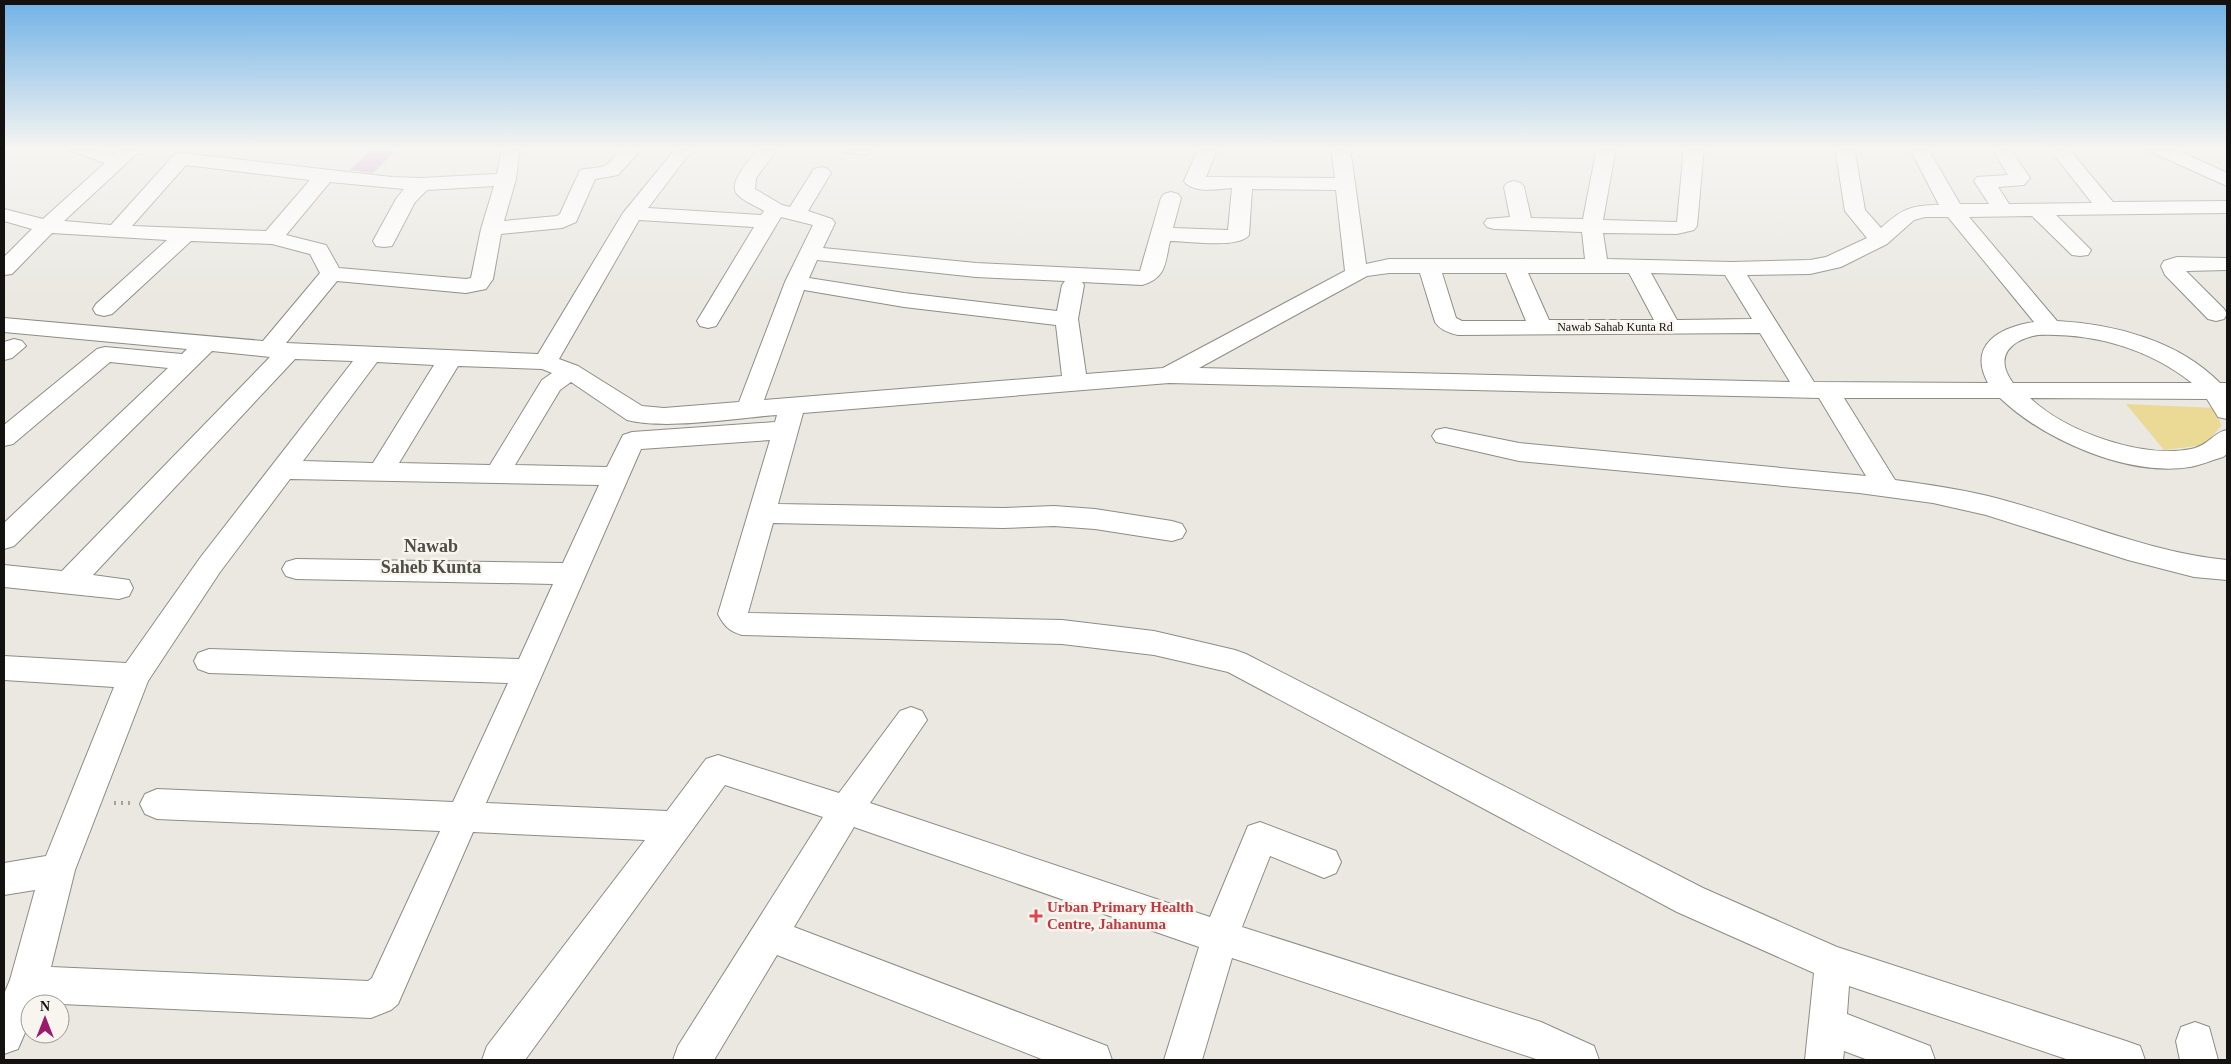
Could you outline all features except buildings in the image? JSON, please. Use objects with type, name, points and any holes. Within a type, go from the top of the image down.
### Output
[{"type":"street","points":[[4,269],[79,197]]},
{"type":"street","points":[[116,232],[147,197]]},
{"type":"street","points":[[272,238],[307,197]]},
{"type":"street","points":[[384,241],[408,197]]},
{"type":"street","points":[[331,274],[474,286],[482,279],[492,229],[501,197]]},
{"type":"street","points":[[492,229],[562,222],[569,218],[578,197]]},
{"type":"street","points":[[545,362],[633,213],[646,197]]},
{"type":"street","points":[[754,197],[779,215]]},
{"type":"street","points":[[708,321],[779,215],[798,197]]},
{"type":"street","points":[[1162,234],[1236,237],[1241,197]]},
{"type":"street","points":[[1346,197],[1356,275]]},
{"type":"street","points":[[1516,197],[1522,224]]},
{"type":"street","points":[[1597,197],[1592,226],[1597,266]]},
{"type":"street","points":[[1494,223],[1677,228],[1688,226],[1690,197]]},
{"type":"street","points":[[1853,197],[1855,211],[1880,240]]},
{"type":"street","points":[[1945,197],[1952,209],[2050,327]]},
{"type":"street","points":[[1994,197],[2002,208]]},
{"type":"street","points":[[2099,197],[2108,208]]},
{"type":"street","points":[[809,253],[976,270],[1142,278],[1152,273],[1171,198]]},
{"type":"street","points":[[1169,375],[1361,271],[1389,266],[1636,266],[1732,269],[1810,267],[1832,262],[1880,240],[1913,212],[2002,208],[2225,209]]},
{"type":"street","points":[[2037,208],[2080,250]]},
{"type":"street","points":[[633,213],[779,215],[816,219],[826,223],[809,253],[796,282],[748,410]]},
{"type":"street","points":[[4,215],[47,226],[116,232],[272,238],[318,250],[331,274]]},
{"type":"street","points":[[104,309],[187,234]]},
{"type":"street","points":[[2216,314],[2172,270],[2172,266],[2177,264],[2227,264]]},
{"type":"street","name":"Nawab Sahab Kunta Rd","points":[[1429,266],[1444,318],[1451,325],[1458,328],[1769,326]]},
{"type":"street","points":[[1514,266],[1540,327]]},
{"type":"street","points":[[1636,266],[1669,326]]},
{"type":"street","points":[[1732,269],[1769,326],[1886,487]]},
{"type":"street","points":[[68,583],[279,350],[331,274]]},
{"type":"street","points":[[796,282],[904,300],[1067,319]]},
{"type":"street","points":[[1073,285],[1067,319],[1075,384]]},
{"type":"street","points":[[4,326],[279,350],[545,362],[570,371],[636,414],[664,416],[748,410],[789,418]]},
{"type":"street","points":[[2223,398],[2190,370],[2158,352],[2121,338],[2084,329],[2050,327],[2023,330],[2004,339],[1993,352],[1994,369],[2005,389],[2028,412],[2063,433],[2105,449],[2148,458],[2187,459],[2216,450],[2227,438]]},
{"type":"street","points":[[4,539],[206,344]]},
{"type":"street","points":[[4,345],[14,346],[4,354]]},
{"type":"street","points":[[4,1035],[28,984],[58,870],[134,676],[210,565],[372,353]]},
{"type":"street","points":[[4,438],[105,354],[187,362]]},
{"type":"street","points":[[380,472],[451,357]]},
{"type":"street","points":[[497,474],[551,385],[570,371]]},
{"type":"street","points":[[28,984],[371,1000],[378,998],[385,991],[573,574],[629,445],[636,440],[789,418],[1075,384],[1169,375],[1817,390],[2005,389],[2223,398]]},
{"type":"street","points":[[789,418],[733,614],[736,620],[742,624],[1062,632],[1154,643],[1235,662],[1690,900],[1833,963],[2126,1060]]},
{"type":"street","points":[[1445,436],[1519,452],[1886,487],[1933,494],[1989,506],[2128,550],[2194,567],[2227,570]]},
{"type":"street","points":[[281,470],[616,476]]},
{"type":"street","points":[[762,513],[1003,518],[1054,516],[1094,519],[1172,531]]},
{"type":"street","points":[[296,569],[573,574]]},
{"type":"street","points":[[4,576],[119,588]]},
{"type":"street","points":[[209,661],[529,672]]},
{"type":"street","points":[[4,668],[134,676]]},
{"type":"street","points":[[692,1060],[846,810],[910,720]]},
{"type":"street","points":[[501,1060],[718,769],[1541,1042],[1580,1060]]},
{"type":"street","points":[[156,804],[676,826]]},
{"type":"street","points":[[1183,1060],[1220,937],[1260,837],[1324,862]]},
{"type":"street","points":[[4,879],[58,870]]},
{"type":"street","points":[[770,935],[1093,1060]]},
{"type":"street","points":[[1833,963],[1826,1043],[1916,1060]]},
{"type":"path","points":[[83,803],[156,804]]},
{"type":"shaded area","points":[[2126,404],[2216,408],[2221,426],[2205,445],[2164,450]]},
{"type":"place","name":"Urban Primary Health Centre, Jahanuma","points":[[1036,916]]},
{"type":"district","name":"Nawab Saheb Kunta","points":[[431,556]]}]
